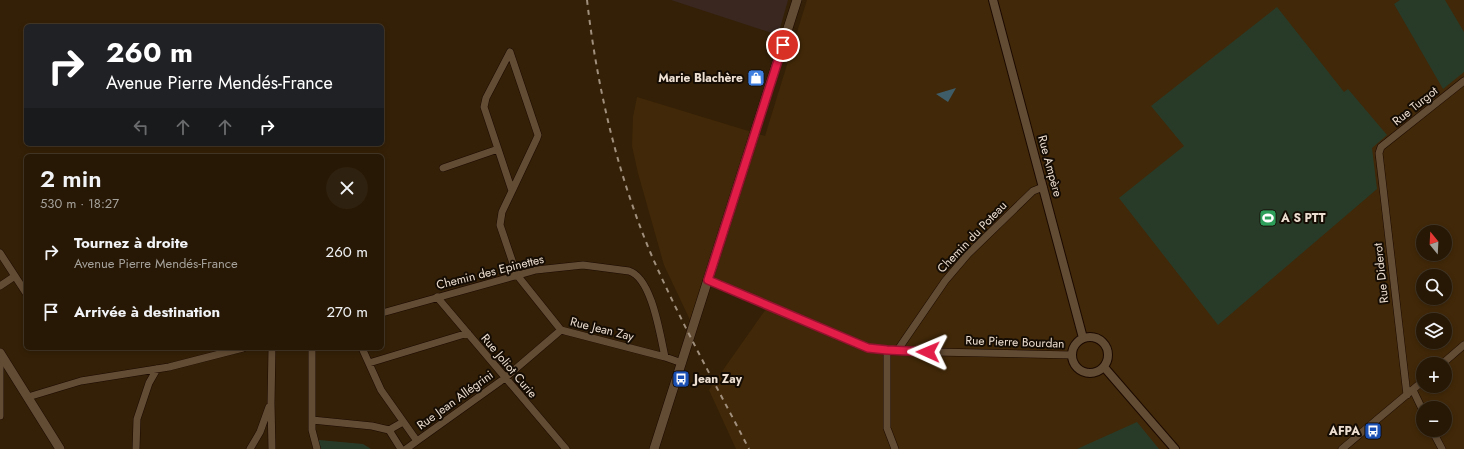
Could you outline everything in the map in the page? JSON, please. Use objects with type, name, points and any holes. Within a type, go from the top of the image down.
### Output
[{"type":"main road","points":[[654,449],[797,0]]},
{"type":"main road","points":[[2,356],[60,449]]},
{"type":"street","name":"Rue Ampère","points":[[993,0],[1083,338]]},
{"type":"street","name":"Rue Jean Zay","points":[[498,149],[485,111],[484,103],[510,52],[538,135],[502,212],[500,225],[517,275],[561,330],[665,357],[682,363]]},
{"type":"street","name":"Rue Turgot","points":[[1381,149],[1464,81]]},
{"type":"street","points":[[443,168],[498,149],[512,191]]},
{"type":"street","name":"Rue Diderot","points":[[1381,149],[1379,154],[1406,395]]},
{"type":"street","name":"Chemin du Poteau","points":[[897,351],[945,281],[968,254],[1032,191],[1043,187]]},
{"type":"street","points":[[0,253],[24,290]]},
{"type":"street","name":"Chemin des Epinettes","points":[[384,312],[536,270],[583,265],[635,273],[640,277],[653,305],[665,357]]},
{"type":"street","points":[[0,286],[15,276]]},
{"type":"street","name":"Rue Pierre Bourdan","points":[[708,280],[868,348],[897,351],[1072,356]]},
{"type":"street","name":"Rue Joliot Curie","points":[[436,297],[566,449]]},
{"type":"street","name":"Rue Jean Allégrini","points":[[406,449],[505,378],[561,330]]},
{"type":"street","points":[[368,363],[468,334]]},
{"type":"street","points":[[1096,337],[1106,346],[1108,355],[1107,361],[1104,367],[1095,373],[1084,372],[1075,366],[1072,356],[1076,344],[1083,338],[1096,337]]},
{"type":"street","points":[[1450,357],[1464,345]]},
{"type":"street","points":[[28,397],[81,381],[157,369],[212,352],[228,350]]},
{"type":"street","points":[[272,350],[272,449]]},
{"type":"street","points":[[312,350],[312,436],[317,449]]},
{"type":"street","points":[[363,350],[381,390],[417,441]]},
{"type":"street","points":[[887,350],[887,428],[895,449]]},
{"type":"street","points":[[0,416],[0,364],[2,356]]},
{"type":"street","points":[[1104,367],[1174,449]]},
{"type":"street","points":[[136,449],[137,419],[149,383],[157,369]]},
{"type":"street","points":[[1342,449],[1416,387]]},
{"type":"street","points":[[1413,390],[1418,401]]},
{"type":"street","points":[[250,449],[260,432],[271,403]]},
{"type":"street","points":[[312,420],[372,426],[389,430],[403,422]]},
{"type":"street","points":[[389,430],[401,449]]},
{"type":"street","points":[[1436,437],[1442,449]]},
{"type":"shaded area","points":[[671,0],[788,0],[778,35]]},
{"type":"shaded area","points":[[807,0],[1464,0],[1464,449],[736,449],[709,390],[766,309],[704,283],[690,320],[664,265],[638,173],[632,146],[633,117],[637,97],[765,136]]},
{"type":"green space","points":[[1400,0],[1445,0],[1464,32],[1464,72],[1443,89],[1394,4]]},
{"type":"green space","points":[[1277,7],[1344,92],[1348,89],[1387,135],[1372,148],[1377,189],[1218,325],[1119,198],[1184,146],[1151,106]]},
{"type":"green space","points":[[1137,422],[1159,449],[1077,449]]},
{"type":"green space","points":[[319,440],[363,444],[371,449],[320,449]]},
{"type":"water","points":[[956,88],[948,102],[936,94]]},
{"type":"railway","points":[[587,0],[596,65],[610,129],[618,161],[639,223],[651,254],[674,304],[749,449]]},
{"type":"place","name":"Marie Blachère","points":[[756,78]]},
{"type":"place","name":"A S PTT","points":[[1268,218]]},
{"type":"place","name":"Jean Zay","points":[[681,379]]},
{"type":"place","name":"AFPA","points":[[1373,431]]},
{"type":"route","points":[[783,45],[708,280],[868,348],[928,352]]}]
